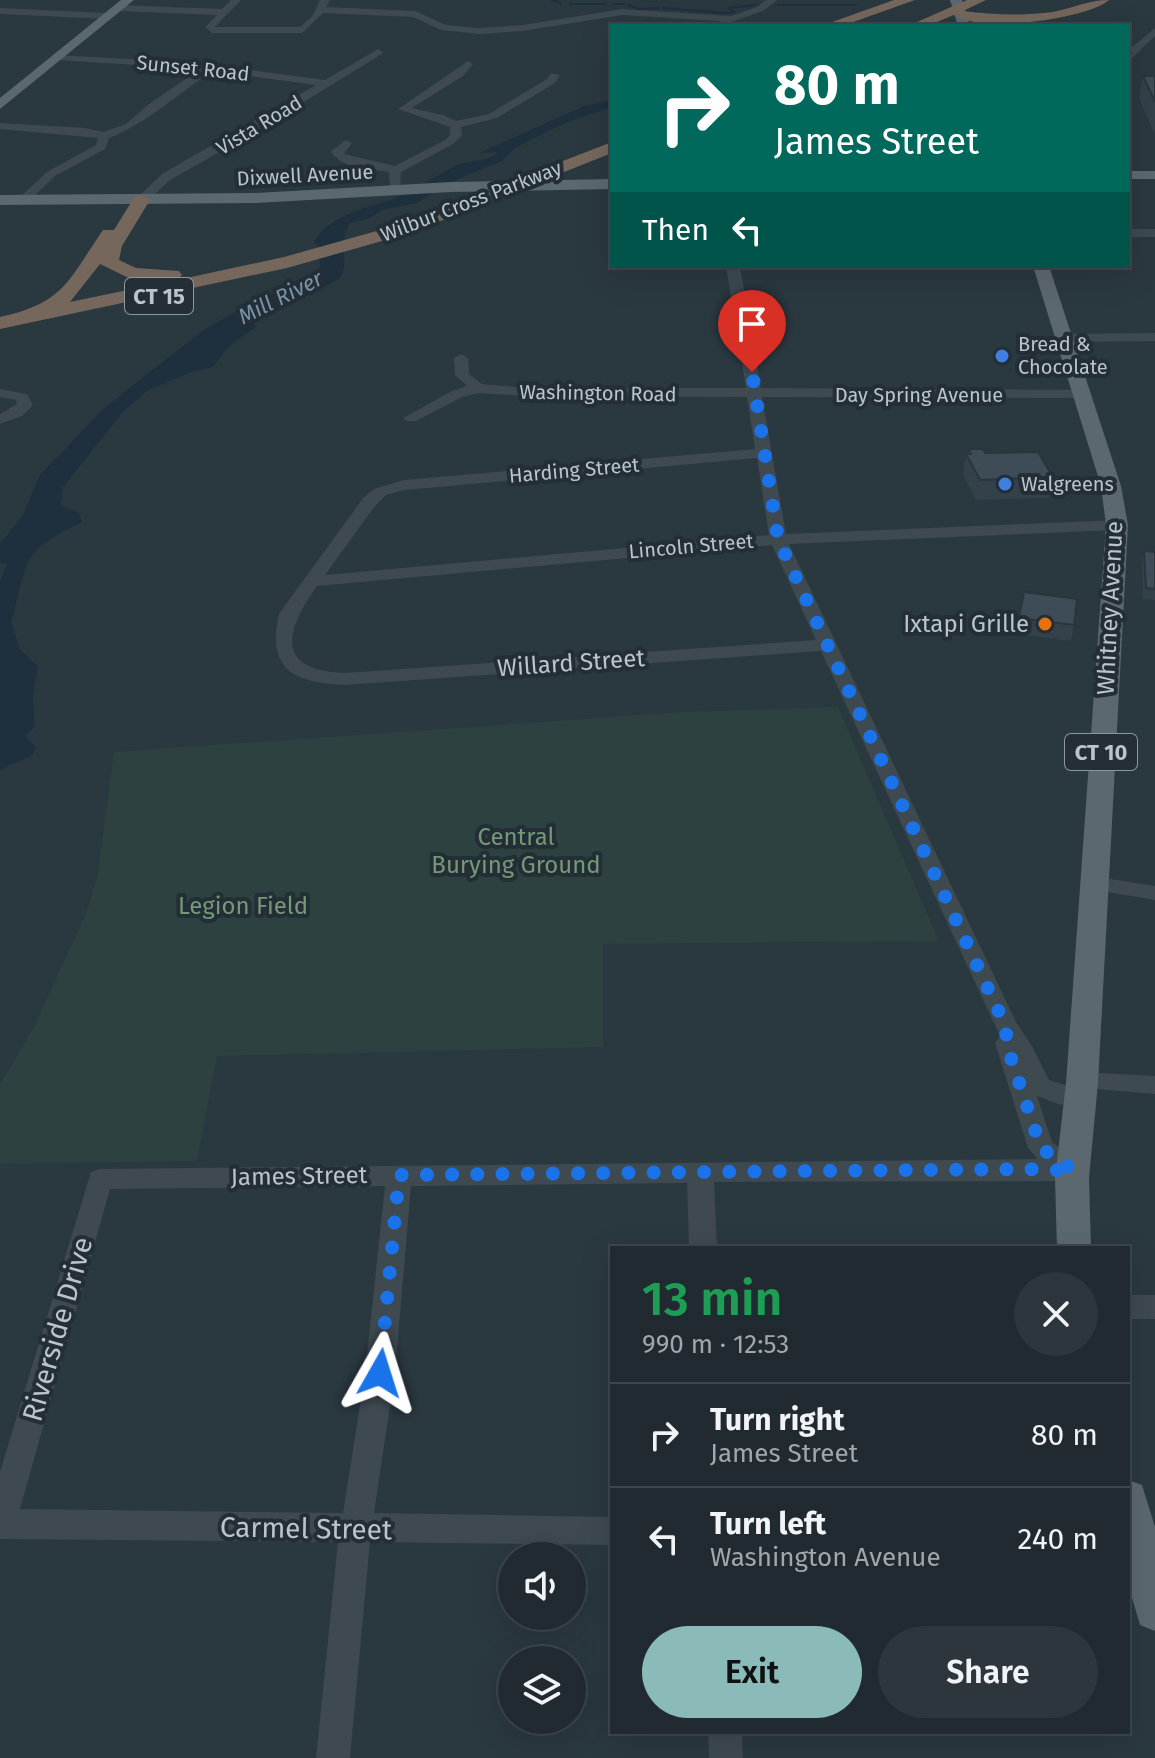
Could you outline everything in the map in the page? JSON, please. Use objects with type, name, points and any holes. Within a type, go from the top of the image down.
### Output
[{"type":"highway","points":[[834,24],[908,0]]},
{"type":"highway","points":[[844,24],[918,0]]},
{"type":"highway","points":[[911,24],[961,10],[1036,13],[1090,0]]},
{"type":"highway","points":[[921,24],[961,10],[991,18],[1056,13],[1102,0]]},
{"type":"highway","name":"Wilbur Cross Parkway","points":[[0,326],[317,257],[425,229],[610,148]]},
{"type":"highway","name":"Wilbur Cross Parkway","points":[[528,185],[610,154]]},
{"type":"highway","points":[[141,200],[136,216],[111,247],[109,263],[118,269],[159,276],[287,262]]},
{"type":"highway","points":[[29,317],[57,304],[74,289],[119,218],[141,200]]},
{"type":"highway","name":"Wilbur Cross Parkway","points":[[0,326],[29,317],[317,257]]},
{"type":"main road","points":[[0,105],[118,8]]},
{"type":"main road","points":[[1130,175],[1155,175]]},
{"type":"main road","name":"Dixwell Avenue","points":[[1,201],[256,198],[416,188],[610,184]]},
{"type":"main road","name":"Whitney Avenue","points":[[1042,268],[1111,486],[1117,525],[1091,883],[1074,1171],[1074,1246]]},
{"type":"main road","points":[[1130,1516],[1133,1542],[1155,1611]]},
{"type":"street","points":[[1,10],[10,0]]},
{"type":"street","points":[[236,0],[210,27],[212,30],[302,30],[322,5],[415,14],[444,28],[479,31],[523,28],[622,12],[734,19]]},
{"type":"street","points":[[718,24],[760,9],[772,0]]},
{"type":"street","points":[[415,14],[427,3]]},
{"type":"street","points":[[1,10],[118,8],[225,12]]},
{"type":"street","points":[[1130,41],[1153,32]]},
{"type":"street","points":[[1130,55],[1136,44],[1153,32]]},
{"type":"street","name":"Vista Road","points":[[141,200],[166,177],[329,84],[378,52]]},
{"type":"street","name":"Sunset Road","points":[[57,57],[211,67],[329,84]]},
{"type":"street","points":[[468,64],[459,74],[403,109],[455,125],[493,116],[551,81],[555,75]]},
{"type":"street","points":[[0,126],[86,131],[104,136],[130,126],[153,106],[211,67]]},
{"type":"street","points":[[396,190],[394,174],[397,170],[449,142],[456,136],[455,125]]},
{"type":"street","points":[[24,199],[51,174],[101,147],[104,136]]},
{"type":"street","points":[[346,143],[337,151],[343,159],[397,170]]},
{"type":"street","points":[[1130,233],[1155,233]]},
{"type":"street","points":[[733,268],[778,539],[1005,1025],[1020,1046],[1039,1086],[1058,1095],[1080,1090],[1155,1085]]},
{"type":"street","points":[[1064,338],[1155,337]]},
{"type":"street","points":[[461,358],[462,375],[478,388]]},
{"type":"street","points":[[411,418],[457,394],[478,388]]},
{"type":"street","name":"Washington Road","points":[[478,388],[527,392],[756,395]]},
{"type":"street","points":[[0,393],[22,397],[25,405],[17,413],[0,419]]},
{"type":"street","name":"Day Spring Avenue","points":[[756,395],[1082,394]]},
{"type":"street","name":"Harding Street","points":[[313,581],[369,502],[385,490],[404,485],[764,453]]},
{"type":"street","name":"Lincoln Street","points":[[313,581],[778,539],[1117,525]]},
{"type":"street","name":"Willard Street","points":[[313,581],[288,614],[284,645],[289,664],[298,672],[315,678],[361,678],[826,645]]},
{"type":"street","points":[[1091,883],[1155,893]]},
{"type":"street","points":[[1005,1025],[1008,1049],[1041,1148],[1074,1171]]},
{"type":"street","points":[[700,1171],[703,1246]]},
{"type":"street","name":"James Street","points":[[100,1179],[700,1171],[1074,1171]]},
{"type":"street","points":[[333,1758],[357,1529],[380,1373],[399,1175]]},
{"type":"street","name":"Riverside Drive","points":[[0,1524],[100,1179]]},
{"type":"street","points":[[1130,1307],[1155,1307]]},
{"type":"street","name":"Carmel Street","points":[[0,1524],[610,1531]]},
{"type":"street","points":[[725,1734],[726,1758]]},
{"type":"green space","points":[[838,707],[939,941],[603,944],[603,1047],[217,1056],[197,1161],[0,1164],[0,1084],[34,1027],[86,913],[97,878],[114,752],[684,712]]},
{"type":"water","name":"Mill River","points":[[610,100],[610,108],[565,123],[515,148],[502,161],[448,183],[417,203],[382,210],[370,218],[350,223],[344,240],[344,266],[339,279],[263,318],[257,315],[260,310],[279,300],[255,309],[251,317],[256,327],[228,347],[213,367],[189,373],[147,391],[122,413],[63,487],[61,506],[79,513],[82,522],[46,542],[27,565],[11,622],[20,649],[38,667],[33,697],[35,727],[25,736],[36,747],[32,755],[0,770],[0,582],[7,564],[0,563],[0,544],[23,515],[40,475],[104,408],[201,332],[245,306],[320,273],[319,248],[314,241],[334,222],[410,192],[453,167],[490,158],[498,152],[479,153],[584,106]]},
{"type":"building","points":[[1143,76],[1155,76],[1155,102]]},
{"type":"building","points":[[969,449],[983,449],[985,453],[1038,452],[1053,477],[980,480],[966,454],[971,454]]},
{"type":"building","points":[[1144,551],[1155,552],[1155,589],[1146,588]]},
{"type":"building","points":[[1024,592],[1077,599],[1074,625],[1019,618]]},
{"type":"waterway","points":[[552,0],[561,3]]},
{"type":"waterway","points":[[570,4],[606,4]]},
{"type":"waterway","points":[[614,4],[624,4]]},
{"type":"waterway","points":[[629,5],[639,9],[659,8]]},
{"type":"waterway","points":[[663,8],[726,13],[735,12],[729,8],[755,5]]},
{"type":"waterway","points":[[778,5],[856,5]]},
{"type":"place","name":"Bread & Chocolate","points":[[1002,356]]},
{"type":"place","name":"Walgreens","points":[[1005,484]]},
{"type":"place","name":"Ixtapi Grille","points":[[1045,624]]},
{"type":"route","points":[[380,1373],[399,1175],[1074,1171],[1041,1148],[1008,1049],[1005,1025],[778,539],[752,372]]},
{"type":"park label","name":"Central Burying Ground","points":[[516,851]]},
{"type":"park label","name":"Legion Field","points":[[243,906]]}]
